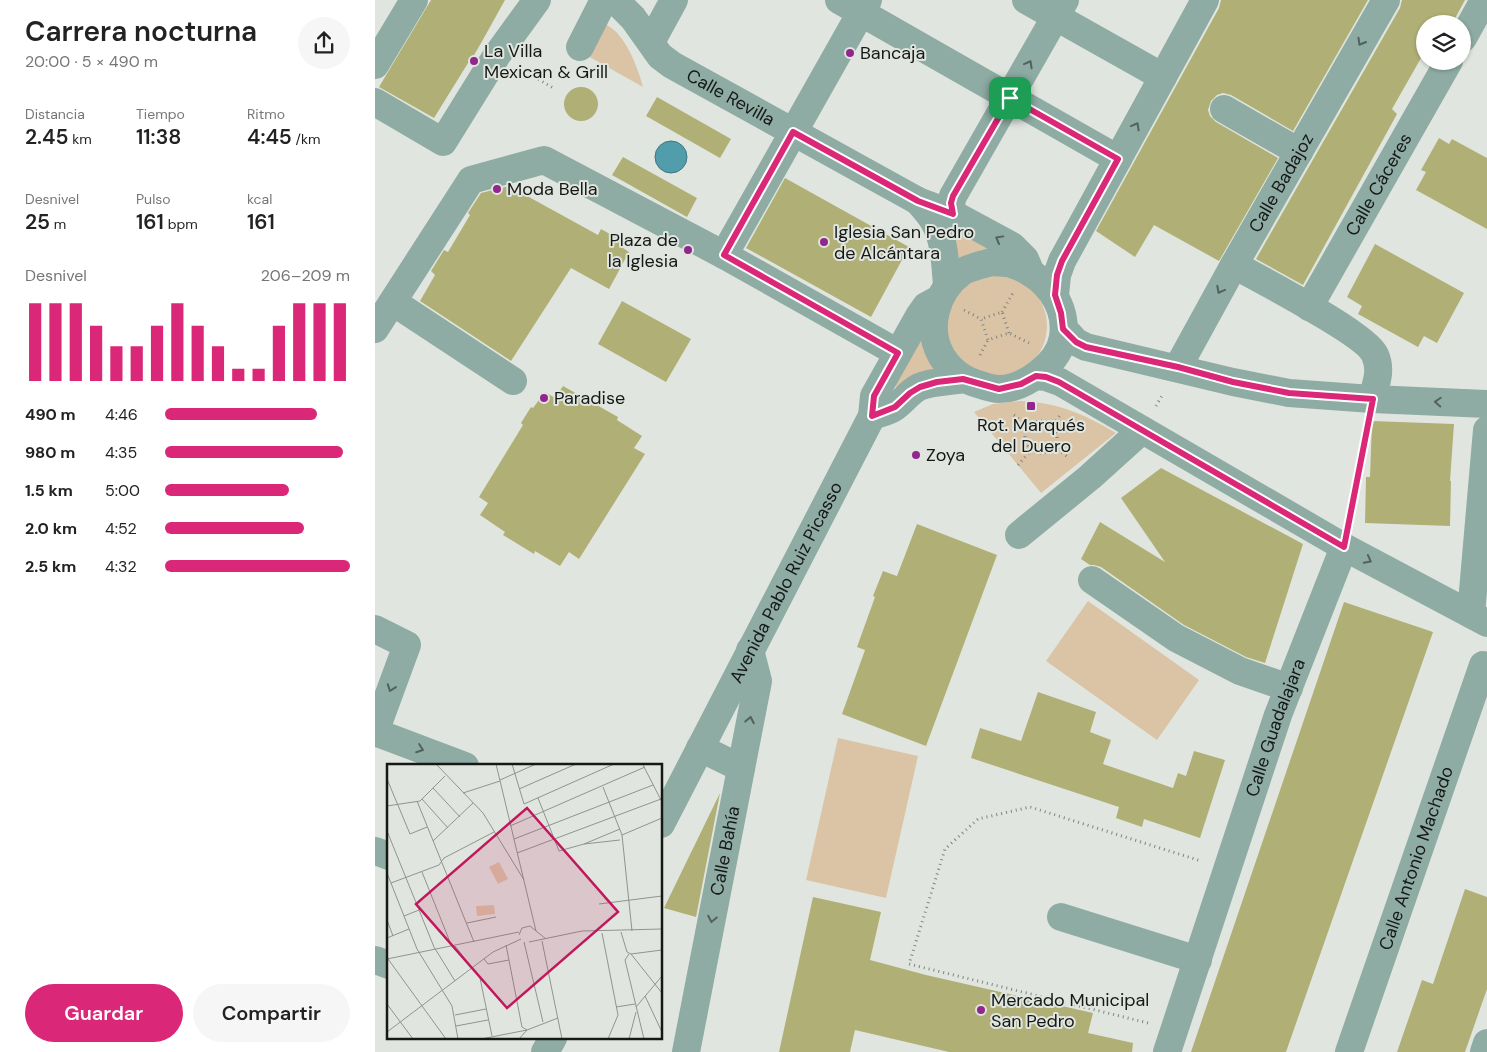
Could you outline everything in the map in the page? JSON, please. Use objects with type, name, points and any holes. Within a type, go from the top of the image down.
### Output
[{"type":"street","points":[[375,65],[414,0]]},
{"type":"street","points":[[375,102],[443,142],[497,55],[537,0]]},
{"type":"street","points":[[580,47],[605,0]]},
{"type":"street","name":"Calle Revilla","points":[[615,0],[633,18],[660,56],[672,65],[918,201],[953,214],[1011,246],[1025,259],[1023,282]]},
{"type":"street","points":[[651,42],[674,0]]},
{"type":"street","points":[[1026,0],[1060,8],[1163,77]]},
{"type":"street","points":[[1055,295],[1057,275],[1062,261],[1205,0]]},
{"type":"street","name":"Calle Badajoz","points":[[1178,367],[1234,264],[1386,0]]},
{"type":"street","points":[[1471,24],[1484,0]]},
{"type":"street","points":[[724,255],[793,132],[856,4],[1010,98],[1118,159]]},
{"type":"street","points":[[953,214],[951,203],[953,196],[1060,8]]},
{"type":"street","name":"Calle Cáceres","points":[[1309,307],[1444,70]]},
{"type":"street","points":[[1224,109],[1299,152]]},
{"type":"street","points":[[375,329],[471,180],[544,160],[724,255],[898,353]]},
{"type":"street","name":"Calle Revilla","points":[[918,201],[933,220],[943,246],[943,292],[934,314],[935,336],[942,357],[963,379]]},
{"type":"street","name":"Avenida Pablo Ruiz Picasso","points":[[663,820],[872,416],[874,396],[919,316],[963,271],[991,262],[1013,264],[1023,282]]},
{"type":"street","points":[[1234,264],[1359,338],[1375,353],[1380,370],[1373,399]]},
{"type":"street","points":[[872,416],[895,407],[910,393],[920,387],[937,382],[963,379],[999,389],[1021,384],[1036,376],[1056,355],[1063,338],[1061,313],[1055,295],[1043,280],[1023,282]]},
{"type":"street","points":[[393,302],[513,381]]},
{"type":"street","points":[[1063,329],[1076,342],[1086,347],[1178,367],[1233,382],[1289,393],[1487,404]]},
{"type":"street","points":[[1036,376],[1046,377],[1059,382],[1344,547],[1479,619],[1487,430]]},
{"type":"street","points":[[1019,535],[1090,477],[1141,430]]},
{"type":"street","name":"Calle Guadalajara","points":[[1167,1052],[1278,715],[1344,547]]},
{"type":"street","points":[[1092,580],[1177,638],[1240,671],[1289,688]]},
{"type":"street","points":[[375,629],[407,645],[375,732],[460,764]]},
{"type":"street","name":"Calle Bahía","points":[[686,1052],[758,682],[750,650]]},
{"type":"street","name":"Calle Antonio Machado","points":[[1349,1052],[1483,665]]},
{"type":"street","points":[[700,748],[741,768]]},
{"type":"street","points":[[375,851],[387,855]]},
{"type":"street","points":[[1061,917],[1198,960]]},
{"type":"street","points":[[375,960],[387,964]]},
{"type":"street","points":[[545,1052],[552,1040]]},
{"type":"street","points":[[1484,1052],[1487,1043]]},
{"type":"path","points":[[520,68],[555,89]]},
{"type":"path","points":[[1009,333],[988,340],[981,319],[1002,312],[1023,282]]},
{"type":"path","points":[[1002,312],[1009,333],[1031,344]]},
{"type":"path","points":[[1141,430],[1178,367]]},
{"type":"path","points":[[1344,547],[1373,399]]},
{"type":"path","points":[[1039,420],[1051,424],[1057,435],[1054,446],[1042,453],[1031,450],[1024,438],[1028,426],[1039,420]]},
{"type":"path","points":[[1018,465],[1031,450]]},
{"type":"shaded area","points":[[607,25],[620,36],[625,44],[638,71],[643,87],[586,55],[603,26]]},
{"type":"shaded area","points":[[948,225],[995,249],[956,266]]},
{"type":"shaded area","points":[[996,275],[1015,279],[1032,290],[1043,307],[1047,326],[1043,345],[1032,362],[1015,373],[996,377],[977,373],[960,362],[949,345],[945,326],[949,307],[960,290],[977,279]]},
{"type":"shaded area","points":[[920,335],[941,370],[897,389],[895,385]]},
{"type":"shaded area","points":[[1019,401],[1046,404],[1070,410],[1116,433],[1041,493],[974,412],[993,404]]},
{"type":"shaded area","points":[[1088,601],[1199,680],[1157,740],[1046,661]]},
{"type":"shaded area","points":[[838,738],[918,756],[886,898],[806,880]]},
{"type":"water","points":[[671,141],[677,142],[682,146],[686,151],[686,163],[682,168],[677,172],[671,173],[665,172],[660,168],[656,163],[655,157],[656,151],[660,146],[665,142]]},
{"type":"building","points":[[431,0],[505,0],[474,55],[434,118],[379,87]]},
{"type":"building","points":[[1221,0],[1368,0],[1293,131],[1231,95],[1223,93],[1217,95],[1211,101],[1208,110],[1210,116],[1216,122],[1278,158],[1219,261],[1154,225],[1135,257],[1096,231],[1219,8]]},
{"type":"building","points":[[1402,0],[1465,0],[1457,15],[1416,15],[1416,67],[1392,109],[1397,114],[1303,285],[1256,259],[1400,8]]},
{"type":"building","points":[[581,87],[593,92],[598,104],[593,116],[581,121],[569,116],[564,104],[569,92]]},
{"type":"building","points":[[657,97],[731,139],[720,158],[646,116]]},
{"type":"building","points":[[1439,138],[1449,144],[1452,139],[1487,158],[1487,229],[1416,190],[1426,172],[1421,170]]},
{"type":"building","points":[[623,157],[697,198],[687,217],[612,175]]},
{"type":"building","name":"Iglesia San Pedro de Alcántara","points":[[785,178],[909,247],[871,317],[746,248]]},
{"type":"building","points":[[509,186],[598,235],[601,229],[626,243],[623,248],[629,252],[609,289],[571,268],[511,361],[420,301],[435,275],[431,271],[444,250],[448,252],[470,215],[468,213],[481,193]]},
{"type":"building","points":[[1375,244],[1464,293],[1437,343],[1424,336],[1418,347],[1358,314],[1362,306],[1347,297]]},
{"type":"building","points":[[622,301],[691,339],[666,382],[598,344]]},
{"type":"building","points":[[563,386],[618,417],[617,420],[642,436],[634,448],[645,454],[579,559],[569,552],[560,566],[535,551],[534,554],[503,535],[505,532],[480,515],[488,503],[479,497],[523,425],[521,423],[531,407],[533,408],[545,392],[555,398]]},
{"type":"building","points":[[1372,421],[1454,424],[1450,481],[1450,526],[1365,523],[1366,477],[1370,477]]},
{"type":"building","points":[[1161,468],[1303,544],[1265,663],[1246,657],[1184,625],[1101,567],[1090,565],[1081,559],[1100,522],[1165,562],[1121,498]]},
{"type":"building","points":[[917,524],[997,555],[926,746],[842,714],[865,650],[857,647],[875,597],[873,596],[883,571],[897,576]]},
{"type":"building","points":[[1344,602],[1433,632],[1286,1052],[1191,1052]]},
{"type":"building","points":[[1038,692],[1096,712],[1090,732],[1111,740],[1103,764],[1173,788],[1178,773],[1186,776],[1194,751],[1225,760],[1200,838],[1144,819],[1142,827],[1116,818],[1119,807],[971,758],[980,728],[1021,741]]},
{"type":"building","points":[[720,793],[696,917],[664,908]]},
{"type":"building","points":[[1465,889],[1487,897],[1487,989],[1465,1052],[1397,1052],[1422,980],[1433,984]]},
{"type":"building","points":[[813,897],[881,912],[870,960],[926,975],[1093,1013],[1088,1033],[1133,1043],[1132,1052],[949,1052],[855,1030],[850,1052],[779,1052]]},
{"type":"place","name":"Bancaja","points":[[850,53]]},
{"type":"place","name":"La Villa Mexican & Grill","points":[[474,61]]},
{"type":"place","name":"Moda Bella","points":[[497,189]]},
{"type":"place","name":"Iglesia San Pedro de Alcántara","points":[[824,242]]},
{"type":"place","name":"Plaza de la Iglesia","points":[[688,250]]},
{"type":"place","name":"Paradise","points":[[544,398]]},
{"type":"place","name":"Rot. Marqués del Duero","points":[[1031,406]]},
{"type":"place","name":"Zoya","points":[[916,455]]},
{"type":"place","name":"Mercado Municipal San Pedro","points":[[981,1010]]},
{"type":"route","points":[[1010,98],[1118,159],[1062,261],[1057,275],[1055,295],[1061,313],[1063,329],[1076,342],[1086,347],[1178,367],[1233,382],[1289,393],[1373,399],[1344,547],[1059,382],[1046,377],[1036,376],[1021,384],[999,389],[974,384],[963,379],[937,382],[920,387],[910,393],[895,407],[872,416],[874,396],[898,353],[724,255],[793,132],[918,201],[953,214],[951,203],[953,196],[1010,98]]}]
